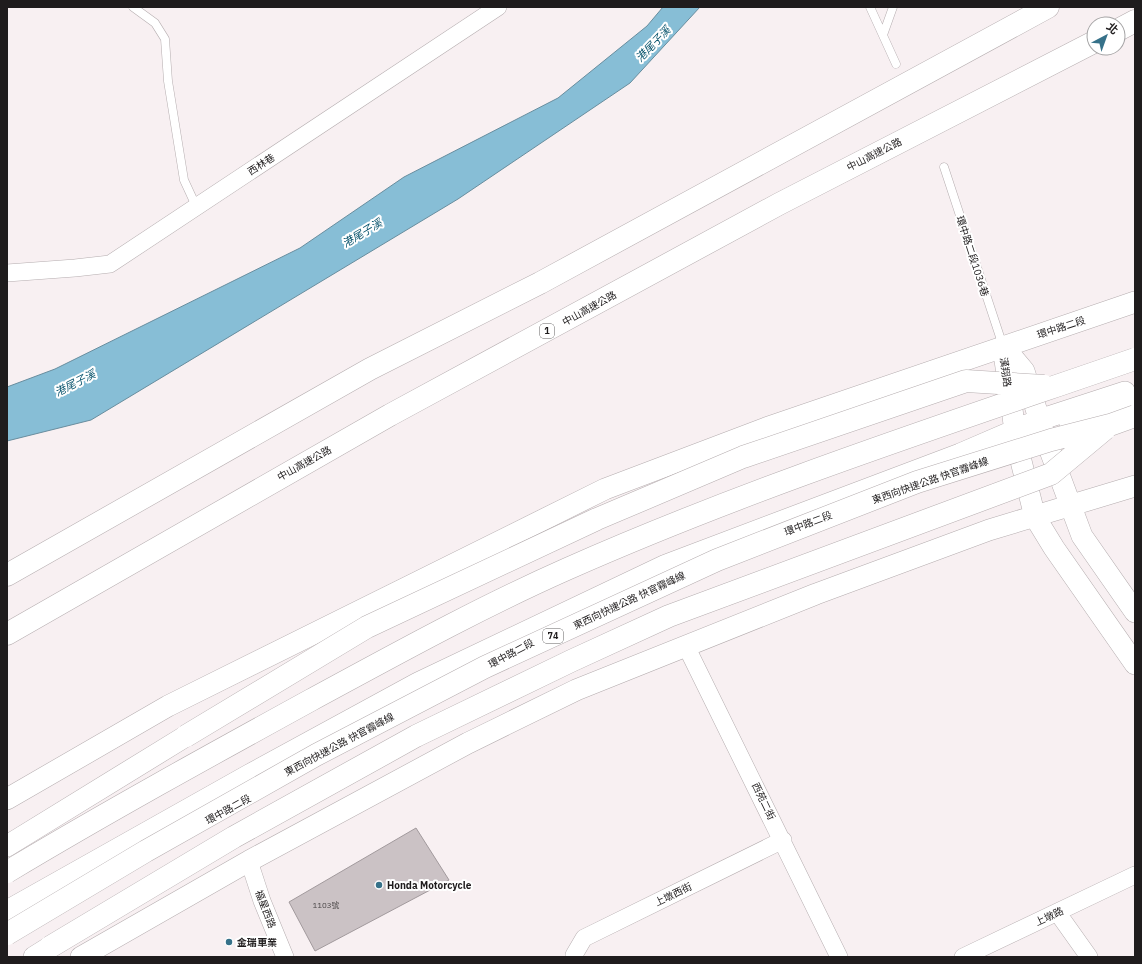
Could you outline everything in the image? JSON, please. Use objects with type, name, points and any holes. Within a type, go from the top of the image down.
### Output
[{"type":"highway","points":[[7,575],[370,368],[540,283],[1048,7]]},
{"type":"highway","points":[[1126,26],[1135,21]]},
{"type":"highway","name":"中山高速公路","points":[[7,634],[390,415],[786,200],[1086,46]]},
{"type":"highway","points":[[7,872],[57,842],[236,741],[446,627],[567,569],[738,498],[891,442],[1135,359]]},
{"type":"highway","points":[[186,736],[367,627],[597,519],[743,457],[966,381],[1056,386]]},
{"type":"highway","name":"東西向快速公路 快官霧峰線","points":[[7,934],[146,851],[323,751],[485,667],[709,563],[917,482],[1051,440],[1110,425],[1135,416]]},
{"type":"highway","points":[[42,952],[234,836],[416,736],[571,661],[669,616],[1050,474],[1110,425]]},
{"type":"street","name":"西林巷","points":[[7,273],[110,264],[498,7]]},
{"type":"street","name":"環中路二段","points":[[7,799],[168,706],[605,489],[766,428],[1135,302]]},
{"type":"street","name":"漢翔路","points":[[1003,346],[1024,370],[1042,429],[1069,506],[1082,536],[1135,612]]},
{"type":"street","name":"漢翔路","points":[[1003,346],[1016,438],[1035,517],[1054,548],[1135,664]]},
{"type":"street","name":"環中路二段","points":[[1042,429],[1135,388]]},
{"type":"street","name":"環中路二段","points":[[7,911],[418,682],[652,572],[1016,438],[1135,402]]},
{"type":"street","name":"環中路二段","points":[[7,934],[425,698],[616,598],[963,463],[1016,438]]},
{"type":"street","points":[[81,957],[249,861],[468,743],[576,690],[816,594],[989,530],[1135,486]]},
{"type":"street","name":"西苑二街","points":[[686,646],[839,957]]},
{"type":"street","points":[[7,846],[186,736]]},
{"type":"street","name":"上墩西街","points":[[575,957],[574,955],[578,946],[584,938],[782,840]]},
{"type":"street","name":"福星西路","points":[[249,861],[262,901],[284,957]]},
{"type":"street","name":"上墩路","points":[[963,957],[1135,875]]},
{"type":"street","points":[[1056,912],[1089,957]]},
{"type":"lane","points":[[134,7],[155,23],[165,39],[168,80],[184,180],[196,206]]},
{"type":"lane","points":[[870,7],[896,64]]},
{"type":"lane","points":[[882,35],[893,7]]},
{"type":"lane","name":"環中路二段1036巷","points":[[944,166],[1003,346]]},
{"type":"water","name":"港尾子溪","points":[[663,7],[700,7],[630,83],[458,199],[91,420],[7,441],[7,387],[55,369],[300,248],[404,177],[558,98],[647,26]]},
{"type":"building","name":"Honda Motorcycle","points":[[416,828],[449,880],[315,951],[289,902]]},
{"type":"place","name":"Honda Motorcycle","points":[[379,885]]},
{"type":"place","name":"金瑞車業","points":[[229,942]]}]
